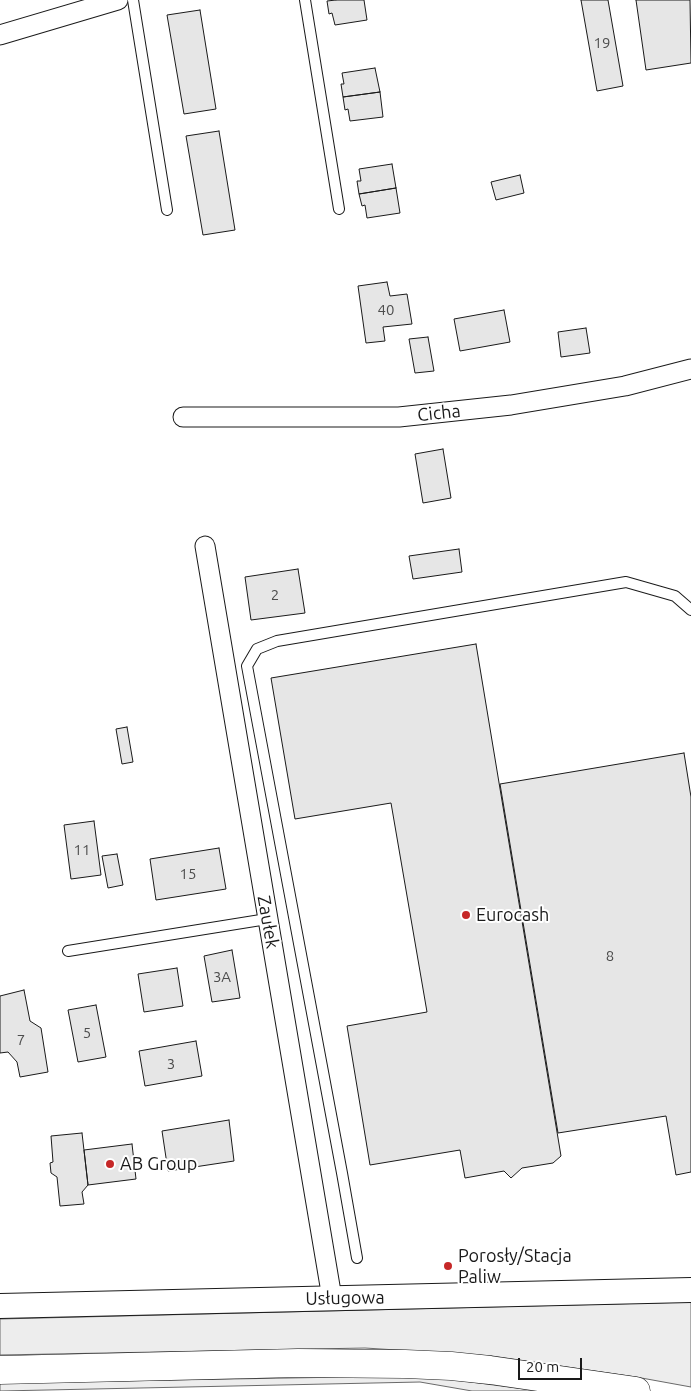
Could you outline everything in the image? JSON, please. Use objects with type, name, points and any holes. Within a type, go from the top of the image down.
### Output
[{"type":"main road","points":[[0,1370],[288,1364],[405,1364],[490,1370],[636,1391]]},
{"type":"street","points":[[0,35],[118,0]]},
{"type":"street","name":"Cicha","points":[[183,417],[399,417],[511,405],[625,386],[691,369]]},
{"type":"street","name":"Zaułek","points":[[205,546],[332,1298]]},
{"type":"street","name":"Usługowa","points":[[0,1306],[691,1290]]},
{"type":"lane","points":[[133,0],[167,210]]},
{"type":"lane","points":[[305,0],[339,209]]},
{"type":"lane","points":[[357,1258],[247,666],[257,649],[277,641],[626,582],[675,596],[691,610]]},
{"type":"lane","points":[[68,950],[267,919]]},
{"type":"shaded area","points":[[691,1302],[691,1387],[492,1356],[365,1348],[0,1355],[0,1319]]},
{"type":"shaded area","points":[[404,1376],[449,1379],[538,1391],[472,1391],[420,1382],[0,1391],[0,1383]]},
{"type":"building","points":[[364,0],[367,20],[335,25],[332,13],[329,14],[327,1]]},
{"type":"building","points":[[581,0],[608,0],[623,86],[597,91]]},
{"type":"building","points":[[636,0],[690,0],[691,63],[646,70]]},
{"type":"building","points":[[200,10],[216,109],[184,114],[167,15]]},
{"type":"building","points":[[375,68],[380,92],[343,97],[341,84],[344,84],[342,73]]},
{"type":"building","points":[[380,92],[383,117],[350,121],[348,109],[345,110],[343,97]]},
{"type":"building","points":[[219,131],[235,230],[203,235],[186,136]]},
{"type":"building","points":[[392,164],[396,188],[359,194],[357,181],[361,181],[359,169]]},
{"type":"building","points":[[520,175],[524,193],[496,200],[491,182]]},
{"type":"building","points":[[396,188],[400,213],[367,218],[365,205],[362,206],[359,194]]},
{"type":"building","points":[[387,282],[390,296],[407,294],[412,324],[383,327],[385,341],[366,343],[358,286]]},
{"type":"building","points":[[504,310],[510,342],[460,351],[454,319]]},
{"type":"building","points":[[586,328],[590,353],[561,357],[558,332]]},
{"type":"building","points":[[428,337],[434,371],[415,373],[409,339]]},
{"type":"building","points":[[443,449],[451,498],[423,503],[415,454]]},
{"type":"building","points":[[459,549],[462,572],[413,579],[409,556]]},
{"type":"building","points":[[298,569],[305,613],[251,620],[245,577]]},
{"type":"building","name":"Eurocash","points":[[476,644],[561,1156],[553,1163],[522,1168],[511,1178],[504,1171],[465,1178],[460,1150],[370,1165],[347,1026],[427,1012],[391,803],[295,819],[271,678]]},
{"type":"building","points":[[127,727],[133,762],[122,764],[116,729]]},
{"type":"building","points":[[684,753],[691,797],[691,1172],[676,1175],[666,1116],[558,1133],[500,784]]},
{"type":"building","points":[[94,821],[101,875],[71,879],[64,825]]},
{"type":"building","points":[[219,848],[226,889],[156,900],[150,859]]},
{"type":"building","points":[[117,854],[123,885],[108,888],[102,856]]},
{"type":"building","points":[[232,950],[240,998],[212,1002],[204,956]]},
{"type":"building","points":[[177,968],[183,1006],[144,1012],[138,974]]},
{"type":"building","points":[[24,990],[30,1021],[41,1028],[48,1072],[20,1077],[17,1062],[8,1052],[0,1053],[0,996]]},
{"type":"building","points":[[96,1005],[106,1057],[78,1062],[68,1010]]},
{"type":"building","points":[[196,1041],[202,1076],[145,1086],[139,1051]]},
{"type":"building","points":[[229,1120],[234,1161],[168,1171],[162,1131]]},
{"type":"building","points":[[82,1133],[88,1185],[82,1192],[84,1204],[60,1206],[57,1177],[51,1173],[50,1163],[53,1162],[51,1136]]},
{"type":"building","name":"AB Group","points":[[132,1144],[136,1179],[88,1185],[84,1150]]},
{"type":"place","name":"Eurocash","points":[[466,915]]},
{"type":"place","name":"AB Group","points":[[110,1164]]},
{"type":"place","name":"Porosły/Stacja Paliw","points":[[448,1266]]}]
